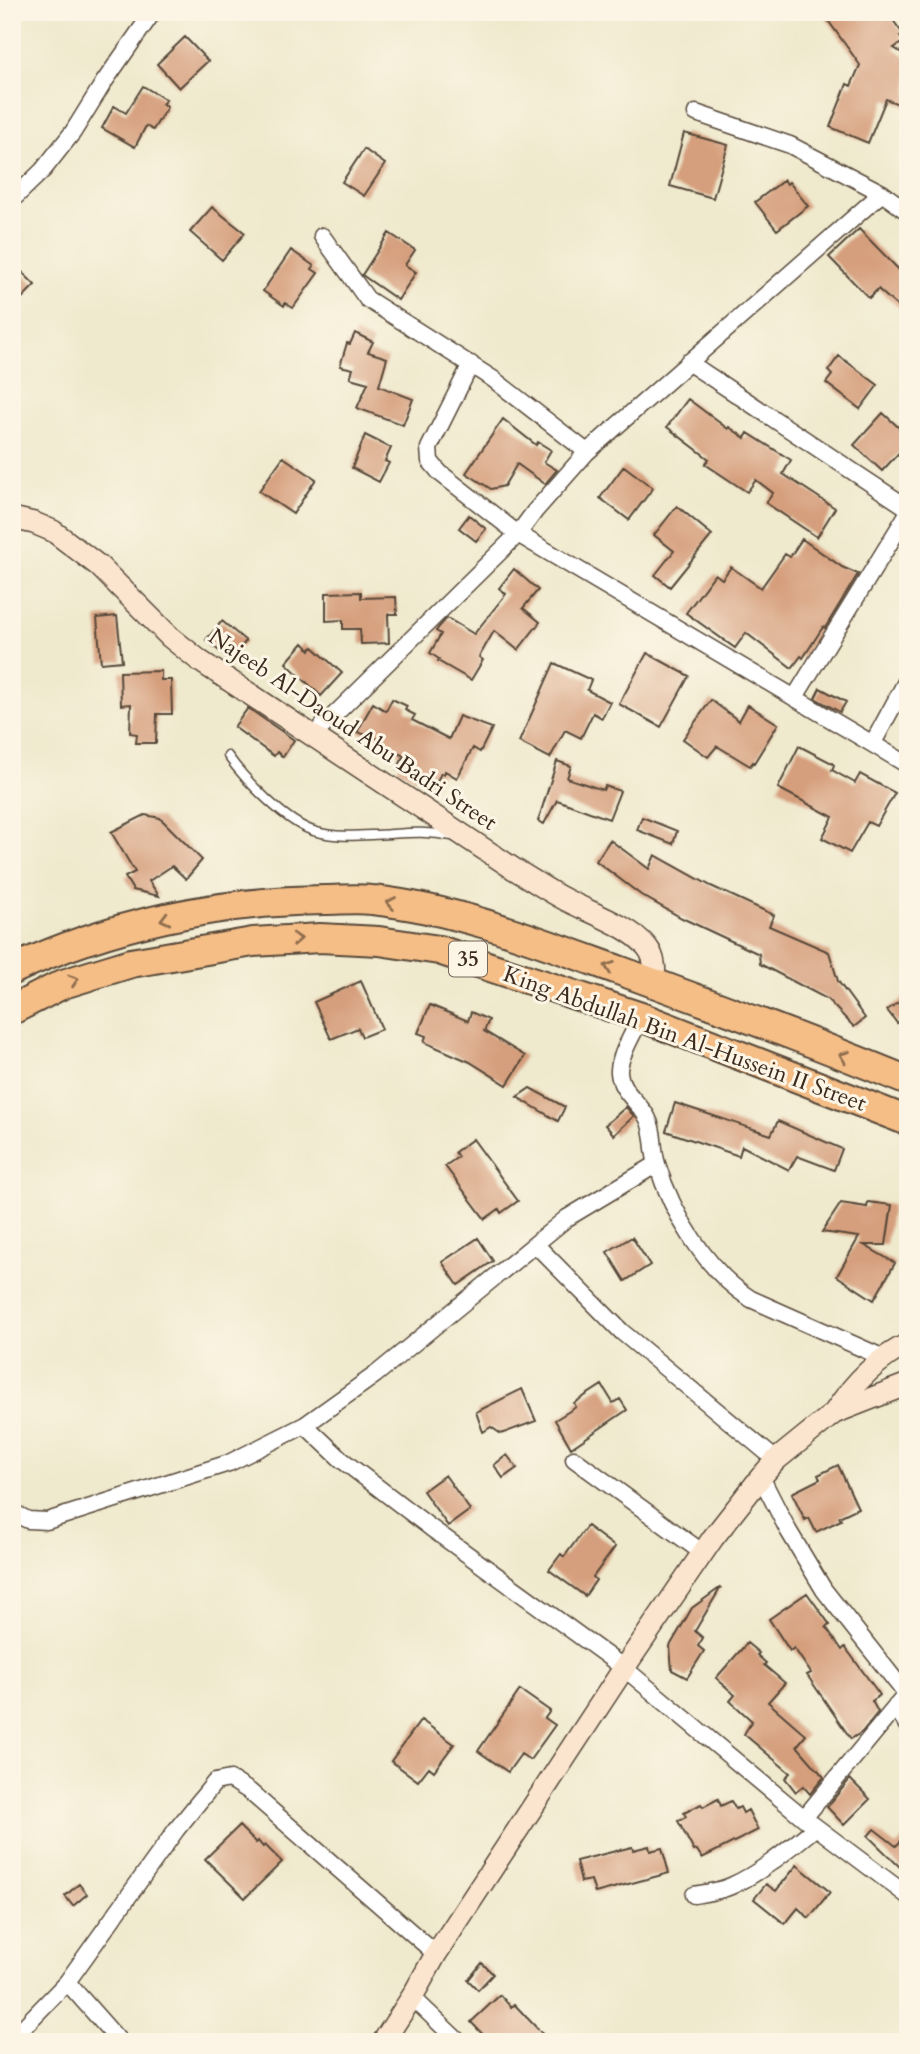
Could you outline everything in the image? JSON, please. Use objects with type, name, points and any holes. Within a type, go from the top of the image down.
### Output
[{"type":"highway","name":"King Abdullah Bin Al-Hussein II Street","points":[[12,970],[41,956],[112,932],[183,915],[247,904],[302,900],[371,900],[437,911],[545,944],[908,1081]]},
{"type":"highway","name":"King Abdullah Bin Al-Hussein II Street","points":[[12,1010],[63,984],[131,962],[253,942],[320,938],[379,941],[439,950],[641,1017],[903,1123]]},
{"type":"street","points":[[12,200],[43,170],[73,132],[153,12]]},
{"type":"street","points":[[696,113],[790,145],[882,193],[908,212]]},
{"type":"street","points":[[314,734],[518,534],[587,452],[882,193]]},
{"type":"street","points":[[322,236],[367,299],[471,364],[587,452]]},
{"type":"street","points":[[688,362],[908,510],[795,697]]},
{"type":"street","points":[[471,364],[429,448],[428,457],[440,473],[518,534],[908,765]]},
{"type":"street","name":"Najeeb Al-Daoud Abu Badri Street","points":[[12,518],[53,531],[99,566],[170,637],[200,661],[563,898],[634,936],[647,947],[653,959],[656,972],[653,983]]},
{"type":"street","points":[[873,743],[908,678]]},
{"type":"street","points":[[641,1017],[619,1065],[619,1075],[623,1086],[651,1127],[657,1164],[673,1205],[705,1254],[732,1287],[751,1299],[884,1358]]},
{"type":"street","points":[[12,1512],[28,1520],[47,1521],[229,1463],[305,1425],[375,1375],[567,1218],[657,1164]]},
{"type":"street","points":[[536,1245],[622,1332],[776,1460]]},
{"type":"street","points":[[383,2042],[436,1954],[703,1553],[776,1460],[834,1413],[864,1374],[908,1344]]},
{"type":"street","points":[[834,1413],[908,1384]]},
{"type":"street","points":[[305,1425],[342,1460],[431,1528],[624,1668],[810,1822],[908,1896]]},
{"type":"street","points":[[574,1459],[703,1553]]},
{"type":"street","points":[[761,1477],[788,1531],[824,1590],[903,1697],[908,1727]]},
{"type":"street","points":[[694,1895],[729,1887],[787,1850],[903,1697]]},
{"type":"street","points":[[12,2039],[66,1982],[176,1830],[215,1782],[230,1779],[249,1791],[436,1954]]},
{"type":"street","points":[[66,1982],[120,2042]]},
{"type":"street","points":[[412,1997],[459,2042]]},
{"type":"lane","points":[[228,756],[242,775],[269,801],[315,832],[341,835],[426,831],[472,839]]},
{"type":"building","points":[[822,12],[887,12],[903,34],[900,36],[903,42],[894,48],[908,57],[908,108],[886,99],[868,143],[830,127],[847,84],[851,86],[860,65]]},
{"type":"building","points":[[185,37],[208,61],[179,88],[157,64]]},
{"type":"building","points":[[143,86],[166,100],[162,104],[167,107],[153,130],[146,126],[135,147],[102,128],[114,106],[126,113]]},
{"type":"building","points":[[684,133],[728,145],[713,198],[670,186]]},
{"type":"building","points":[[364,149],[385,164],[364,196],[342,182]]},
{"type":"building","points":[[784,180],[787,184],[789,182],[808,206],[777,230],[755,202]]},
{"type":"building","points":[[212,207],[245,233],[222,260],[190,232]]},
{"type":"building","points":[[859,229],[908,279],[908,316],[878,289],[869,298],[829,257]]},
{"type":"building","points":[[389,233],[415,250],[405,265],[416,272],[398,300],[362,275]]},
{"type":"building","points":[[291,250],[314,266],[312,269],[318,273],[293,308],[285,303],[284,306],[263,291]]},
{"type":"building","points":[[12,262],[35,285],[12,308]]},
{"type":"building","points":[[355,333],[373,342],[368,352],[387,358],[379,386],[413,399],[403,425],[357,408],[368,383],[350,378],[353,369],[340,366],[347,343],[350,344]]},
{"type":"building","points":[[839,356],[878,385],[860,409],[826,383],[832,375],[828,371]]},
{"type":"building","points":[[688,399],[728,429],[729,427],[745,438],[748,433],[791,460],[783,474],[835,508],[817,537],[766,503],[773,493],[756,480],[747,492],[705,464],[709,459],[667,427]]},
{"type":"building","points":[[883,413],[908,436],[908,443],[882,471],[854,445]]},
{"type":"building","points":[[503,419],[536,445],[538,442],[551,450],[544,462],[557,470],[545,484],[517,464],[504,486],[491,489],[466,473]]},
{"type":"building","points":[[365,435],[391,448],[385,461],[389,463],[379,482],[352,468]]},
{"type":"building","points":[[283,457],[316,479],[293,514],[259,491]]},
{"type":"building","points":[[624,466],[653,488],[629,520],[600,498]]},
{"type":"building","points":[[677,506],[712,535],[670,587],[655,575],[674,551],[654,535]]},
{"type":"building","points":[[469,515],[486,529],[476,541],[459,528]]},
{"type":"building","points":[[802,539],[842,567],[858,574],[825,628],[823,627],[803,658],[801,656],[792,668],[746,633],[735,648],[686,613],[715,574],[722,579],[731,567],[761,588],[785,554],[790,557]]},
{"type":"building","points":[[514,569],[538,590],[523,608],[540,622],[518,650],[494,631],[479,657],[483,660],[471,680],[438,661],[439,659],[430,653],[441,634],[436,631],[439,627],[447,618],[474,634],[506,594],[499,588]]},
{"type":"building","points":[[361,592],[361,598],[396,597],[397,614],[388,614],[389,643],[361,644],[360,629],[343,629],[343,620],[326,621],[326,593]]},
{"type":"building","points":[[117,616],[122,661],[101,663],[97,618]]},
{"type":"building","points":[[222,621],[246,641],[230,660],[206,640]]},
{"type":"building","points":[[303,643],[310,650],[313,647],[342,673],[321,696],[286,663]]},
{"type":"building","points":[[647,653],[689,676],[661,727],[619,704]]},
{"type":"building","points":[[554,663],[591,680],[587,690],[610,702],[602,718],[593,713],[581,738],[565,730],[550,758],[519,742]]},
{"type":"building","points":[[161,671],[161,680],[171,680],[172,714],[157,714],[156,743],[136,743],[137,734],[130,733],[131,704],[121,705],[120,672]]},
{"type":"building","points":[[820,688],[846,702],[840,712],[815,698]]},
{"type":"building","points":[[392,699],[407,706],[405,710],[415,715],[412,720],[449,739],[459,716],[492,728],[480,752],[473,748],[457,778],[445,771],[444,774],[441,773],[434,788],[397,769],[404,756],[377,743],[379,739],[357,732],[373,703],[386,711]]},
{"type":"building","points":[[711,700],[739,721],[748,705],[778,724],[750,766],[717,746],[708,757],[683,739]]},
{"type":"building","points":[[248,708],[294,740],[283,757],[277,752],[274,756],[234,727]]},
{"type":"building","points":[[799,746],[832,763],[832,770],[855,783],[860,774],[895,793],[876,826],[868,822],[850,853],[822,838],[833,817],[778,788]]},
{"type":"building","points":[[557,761],[571,766],[567,778],[603,790],[605,786],[620,791],[609,819],[557,800],[544,824],[538,821]]},
{"type":"building","points":[[145,815],[160,818],[202,860],[186,879],[172,866],[149,881],[159,896],[133,890],[125,877],[135,872],[111,832]]},
{"type":"building","points":[[642,817],[677,831],[673,844],[637,830]]},
{"type":"building","points":[[610,840],[649,869],[655,855],[711,886],[774,915],[769,926],[829,952],[838,981],[865,1018],[854,1027],[827,999],[760,964],[759,954],[682,918],[641,895],[596,861]]},
{"type":"building","points":[[361,981],[382,1029],[362,1037],[358,1028],[331,1039],[314,1002]]},
{"type":"building","points":[[908,996],[908,1015],[897,1023],[887,1010]]},
{"type":"building","points":[[430,1005],[468,1021],[471,1012],[489,1020],[484,1031],[525,1056],[507,1085],[470,1062],[424,1042],[426,1036],[418,1033]]},
{"type":"building","points":[[530,1088],[565,1107],[558,1121],[517,1097]]},
{"type":"building","points":[[675,1103],[771,1135],[778,1121],[842,1149],[834,1170],[797,1156],[789,1170],[742,1146],[739,1156],[666,1131]]},
{"type":"building","points":[[626,1107],[634,1116],[614,1135],[605,1125]]},
{"type":"building","points":[[473,1139],[518,1201],[501,1213],[499,1209],[485,1219],[445,1166],[458,1157],[455,1152]]},
{"type":"building","points":[[868,1202],[892,1205],[886,1245],[864,1245],[895,1263],[874,1300],[837,1276],[859,1237],[822,1232],[841,1203],[867,1207]]},
{"type":"building","points":[[632,1237],[650,1265],[625,1281],[607,1252]]},
{"type":"building","points":[[478,1238],[493,1261],[458,1285],[442,1262]]},
{"type":"building","points":[[602,1385],[613,1403],[620,1399],[627,1410],[571,1448],[555,1420],[576,1407],[574,1403]]},
{"type":"building","points":[[522,1389],[536,1421],[501,1434],[491,1427],[483,1432],[476,1412]]},
{"type":"building","points":[[507,1455],[517,1468],[503,1478],[494,1465]]},
{"type":"building","points":[[838,1465],[858,1508],[816,1532],[809,1518],[805,1520],[792,1493],[820,1479],[818,1475]]},
{"type":"building","points":[[445,1475],[470,1510],[448,1526],[423,1491]]},
{"type":"building","points":[[587,1526],[615,1547],[593,1577],[596,1580],[585,1596],[549,1570],[561,1554],[564,1557]]},
{"type":"building","points":[[721,1587],[695,1631],[703,1638],[698,1646],[704,1651],[687,1678],[672,1670],[670,1646],[692,1608]]},
{"type":"building","points":[[807,1593],[830,1625],[826,1627],[842,1650],[845,1647],[880,1695],[872,1701],[878,1712],[862,1732],[851,1739],[807,1675],[811,1673],[794,1648],[790,1651],[769,1619]]},
{"type":"building","points":[[747,1643],[759,1653],[757,1655],[766,1663],[764,1665],[785,1683],[768,1702],[806,1735],[797,1746],[824,1777],[810,1794],[803,1786],[796,1792],[785,1778],[790,1773],[744,1734],[752,1721],[730,1701],[735,1695],[716,1678]]},
{"type":"building","points":[[520,1690],[550,1711],[545,1718],[555,1725],[530,1760],[521,1754],[508,1772],[478,1751]]},
{"type":"building","points":[[421,1720],[454,1744],[434,1771],[429,1767],[418,1781],[391,1761]]},
{"type":"building","points":[[850,1779],[870,1799],[844,1825],[827,1807]]},
{"type":"building","points":[[718,1799],[721,1806],[731,1801],[736,1809],[740,1807],[743,1813],[748,1810],[758,1830],[702,1858],[697,1850],[694,1851],[678,1821],[686,1817],[684,1813]]},
{"type":"building","points":[[239,1826],[256,1843],[258,1841],[263,1847],[265,1845],[282,1862],[245,1898],[205,1859]]},
{"type":"building","points":[[874,1829],[896,1846],[908,1834],[908,1875],[868,1836]]},
{"type":"building","points":[[649,1846],[650,1851],[662,1848],[669,1873],[595,1893],[591,1880],[581,1882],[576,1861],[632,1847],[633,1850]]},
{"type":"building","points":[[797,1865],[830,1892],[809,1918],[798,1908],[785,1924],[754,1899],[766,1884],[776,1891]]},
{"type":"building","points":[[79,1884],[87,1894],[73,1906],[65,1896]]},
{"type":"building","points":[[482,1963],[493,1974],[478,1990],[468,1980]]},
{"type":"building","points":[[500,1995],[511,2007],[514,2004],[550,2042],[490,2042],[471,2022]]}]
